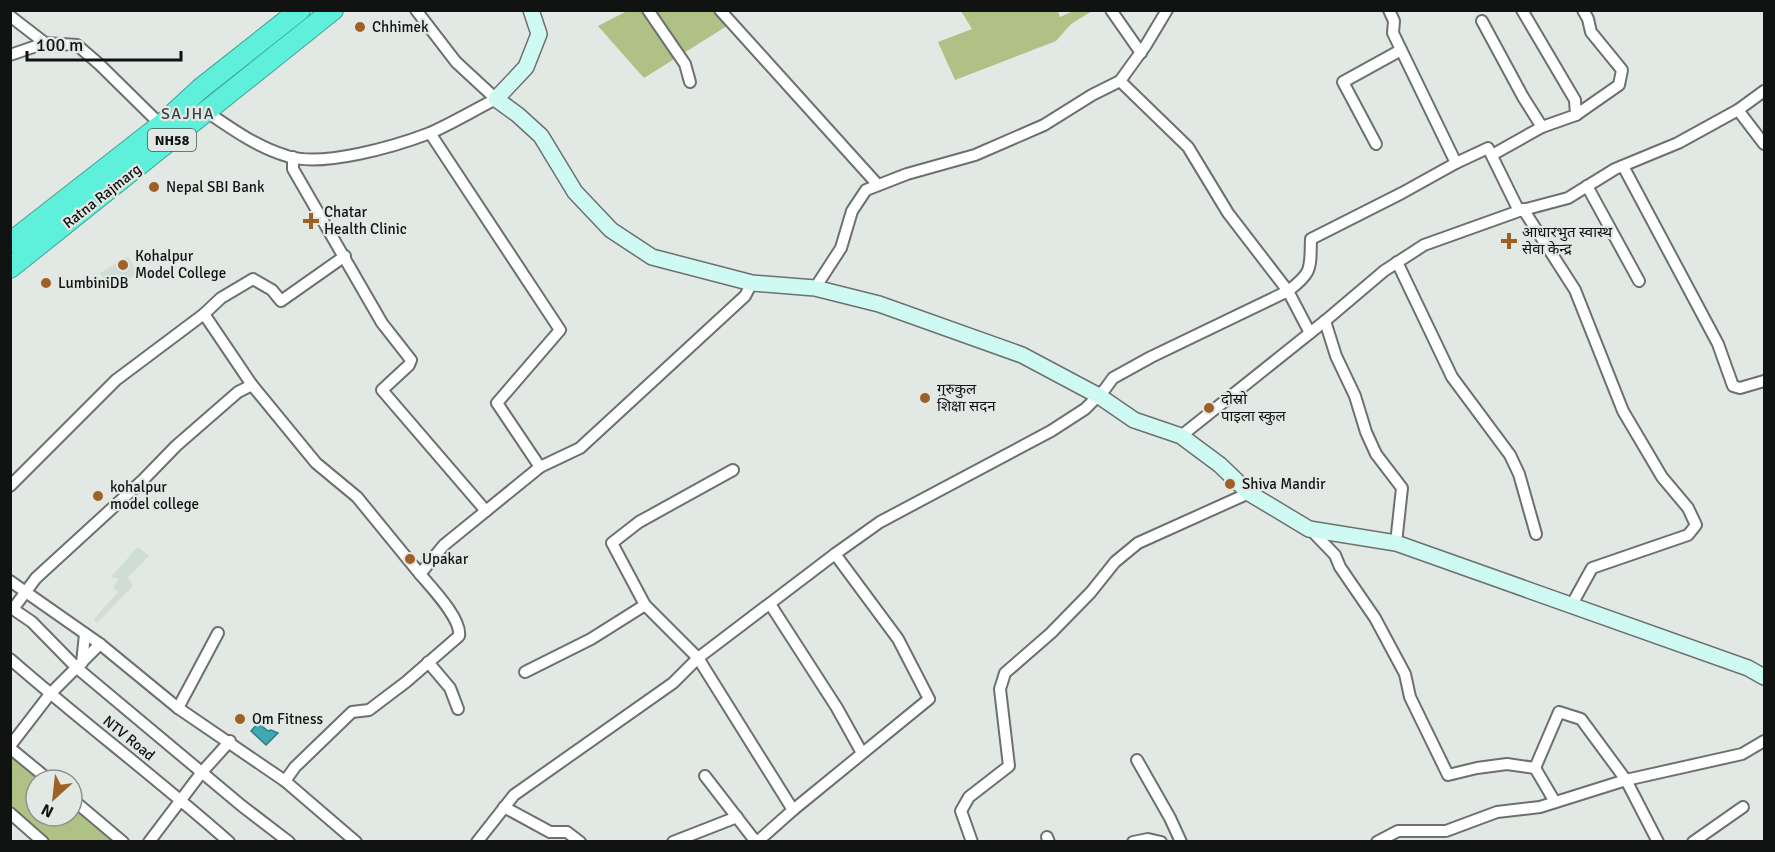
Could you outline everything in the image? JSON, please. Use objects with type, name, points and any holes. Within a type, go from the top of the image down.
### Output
[{"type":"highway","name":"Ratna Rajmarg","points":[[10,243],[161,125],[200,89],[300,10]]},
{"type":"highway","name":"Ratna Rajmarg","points":[[10,268],[333,10]]},
{"type":"street","points":[[416,10],[456,62],[541,136],[575,192],[611,230],[652,256],[752,283],[815,288],[879,304],[1022,355],[1099,396],[1134,420],[1181,436],[1220,465],[1249,493],[1310,529],[1335,555],[1340,567],[1375,618],[1405,674],[1410,697],[1448,775],[1507,764],[1535,768]]},
{"type":"street","points":[[207,112],[240,136],[288,157],[327,160],[374,150],[430,133],[496,99],[526,67],[539,34],[531,10]]},
{"type":"street","points":[[648,10],[685,64],[690,82]]},
{"type":"street","points":[[720,10],[878,185]]},
{"type":"street","points":[[1110,10],[1141,53]]},
{"type":"street","points":[[815,288],[841,248],[852,211],[866,190],[907,174],[985,151],[1044,125],[1092,95],[1120,81],[1141,53],[1167,10]]},
{"type":"street","points":[[1389,10],[1394,21],[1393,33],[1456,163]]},
{"type":"street","points":[[1522,10],[1575,100],[1576,115]]},
{"type":"street","points":[[1492,155],[1542,127],[1576,115],[1619,85],[1622,70],[1591,32],[1583,10]]},
{"type":"street","points":[[10,16],[45,43]]},
{"type":"street","points":[[1482,21],[1542,127]]},
{"type":"street","points":[[10,55],[45,43],[77,45],[161,125]]},
{"type":"street","points":[[1376,144],[1343,82],[1401,51]]},
{"type":"street","points":[[1120,81],[1188,147],[1228,213],[1288,291],[1310,333]]},
{"type":"street","points":[[1181,436],[1384,271],[1424,245],[1521,210],[1568,198],[1623,166],[1678,143],[1738,110],[1764,91]]},
{"type":"street","points":[[1738,110],[1764,144]]},
{"type":"street","points":[[430,133],[560,330],[497,403],[540,467]]},
{"type":"street","points":[[477,842],[514,795],[672,683],[698,658],[880,522],[1052,431],[1085,409],[1113,378],[1151,357],[1288,291],[1305,278],[1310,266],[1311,239],[1488,148],[1521,210],[1575,290],[1623,411],[1662,477],[1688,508],[1696,525],[1689,535],[1592,568],[1571,606]]},
{"type":"street","points":[[293,157],[293,169],[382,323],[411,360],[410,365],[382,390],[486,511]]},
{"type":"street","points":[[1623,166],[1718,344],[1733,386],[1740,388],[1764,381]]},
{"type":"street","points":[[1587,186],[1640,280]]},
{"type":"street","points":[[10,486],[116,380],[204,314],[221,298],[253,279],[272,290],[281,301],[345,256]]},
{"type":"street","points":[[1397,262],[1452,377],[1510,455],[1519,474],[1536,534]]},
{"type":"street","points":[[420,574],[444,545],[540,467],[580,448],[745,296],[752,283]]},
{"type":"street","points":[[204,314],[252,385],[316,463],[357,497],[453,616],[460,629],[459,636],[369,710],[352,712],[295,768],[285,782]]},
{"type":"street","points":[[1325,321],[1336,356],[1355,396],[1373,447],[1402,488],[1396,543]]},
{"type":"street","points":[[252,385],[238,392],[176,446],[143,480],[36,578],[12,608],[32,622],[242,806],[289,842]]},
{"type":"street","points":[[733,470],[639,522],[612,543],[645,605],[698,658],[793,810]]},
{"type":"street","points":[[972,842],[961,811],[969,797],[1009,766],[1000,688],[1005,672],[1051,633],[1091,592],[1115,562],[1138,543],[1249,493]]},
{"type":"street","points":[[1310,529],[1396,543],[1748,668],[1764,678]]},
{"type":"street","points":[[705,776],[756,842],[929,699],[898,639],[835,554]]},
{"type":"street","points":[[10,581],[100,644],[178,708],[230,741],[285,782],[356,842]]},
{"type":"street","points":[[770,604],[837,708],[862,753]]},
{"type":"street","points":[[525,672],[591,639],[645,605]]},
{"type":"street","points":[[178,708],[218,633]]},
{"type":"street","points":[[79,665],[86,634]]},
{"type":"street","points":[[35,768],[10,747],[50,694],[100,644]]},
{"type":"street","name":"NTV Road","points":[[10,659],[181,799],[229,842]]},
{"type":"street","points":[[428,662],[450,688],[458,709]]},
{"type":"street","points":[[1535,768],[1559,712],[1581,719],[1626,780],[1658,842]]},
{"type":"street","points":[[149,842],[202,772],[230,741]]},
{"type":"street","points":[[1377,842],[1398,831],[1446,831],[1497,812],[1540,807],[1626,780],[1742,754],[1764,741]]},
{"type":"street","points":[[1137,760],[1181,842]]},
{"type":"street","points":[[1535,768],[1555,802]]},
{"type":"street","points":[[504,807],[549,832],[567,832],[579,842]]},
{"type":"street","points":[[1693,842],[1743,807]]},
{"type":"street","points":[[84,809],[123,842]]},
{"type":"street","points":[[10,813],[43,842]]},
{"type":"street","points":[[673,842],[737,817]]},
{"type":"street","points":[[1133,842],[1148,838],[1161,842]]},
{"type":"shaded area","name":"Kohalpur Model College","points":[[128,257],[138,274],[111,287],[100,273]]},
{"type":"shaded area","points":[[138,547],[149,556],[128,577],[133,586],[97,623],[94,619],[118,592],[113,587],[119,579],[111,577]]},
{"type":"green space","points":[[629,10],[719,11],[730,24],[644,78],[598,26]]},
{"type":"green space","points":[[961,11],[1058,11],[1060,17],[1073,11],[1092,11],[1071,24],[1056,41],[955,80],[938,42],[972,29]]},
{"type":"green space","points":[[10,752],[31,768],[24,768],[24,822],[11,810]]},
{"type":"green space","points":[[84,811],[122,841],[46,841],[31,828],[84,828]]},
{"type":"water","points":[[258,723],[268,731],[278,733],[266,745],[251,731]]},
{"type":"place","name":"Chhimek","points":[[360,27]]},
{"type":"place","name":"Nepal SBI Bank","points":[[154,187]]},
{"type":"place","name":"Chatar Health Clinic","points":[[311,221]]},
{"type":"place","name":"आधारभुत स्वास्थ सेवा केन्द्र","points":[[1509,241]]},
{"type":"place","name":"Kohalpur Model College","points":[[123,265]]},
{"type":"place","name":"LumbiniDB","points":[[46,283]]},
{"type":"place","name":"गुरुकुल शिक्षा सदन","points":[[925,398]]},
{"type":"place","name":"दोस्रो पाइला स्कुल","points":[[1209,408]]},
{"type":"place","name":"Shiva Mandir","points":[[1230,484]]},
{"type":"place","name":"kohalpur model college","points":[[98,496]]},
{"type":"place","name":"Upakar","points":[[410,559]]},
{"type":"place","name":"Om Fitness","points":[[240,719]]},
{"type":"district","name":"SAJHA","points":[[188,114]]}]
